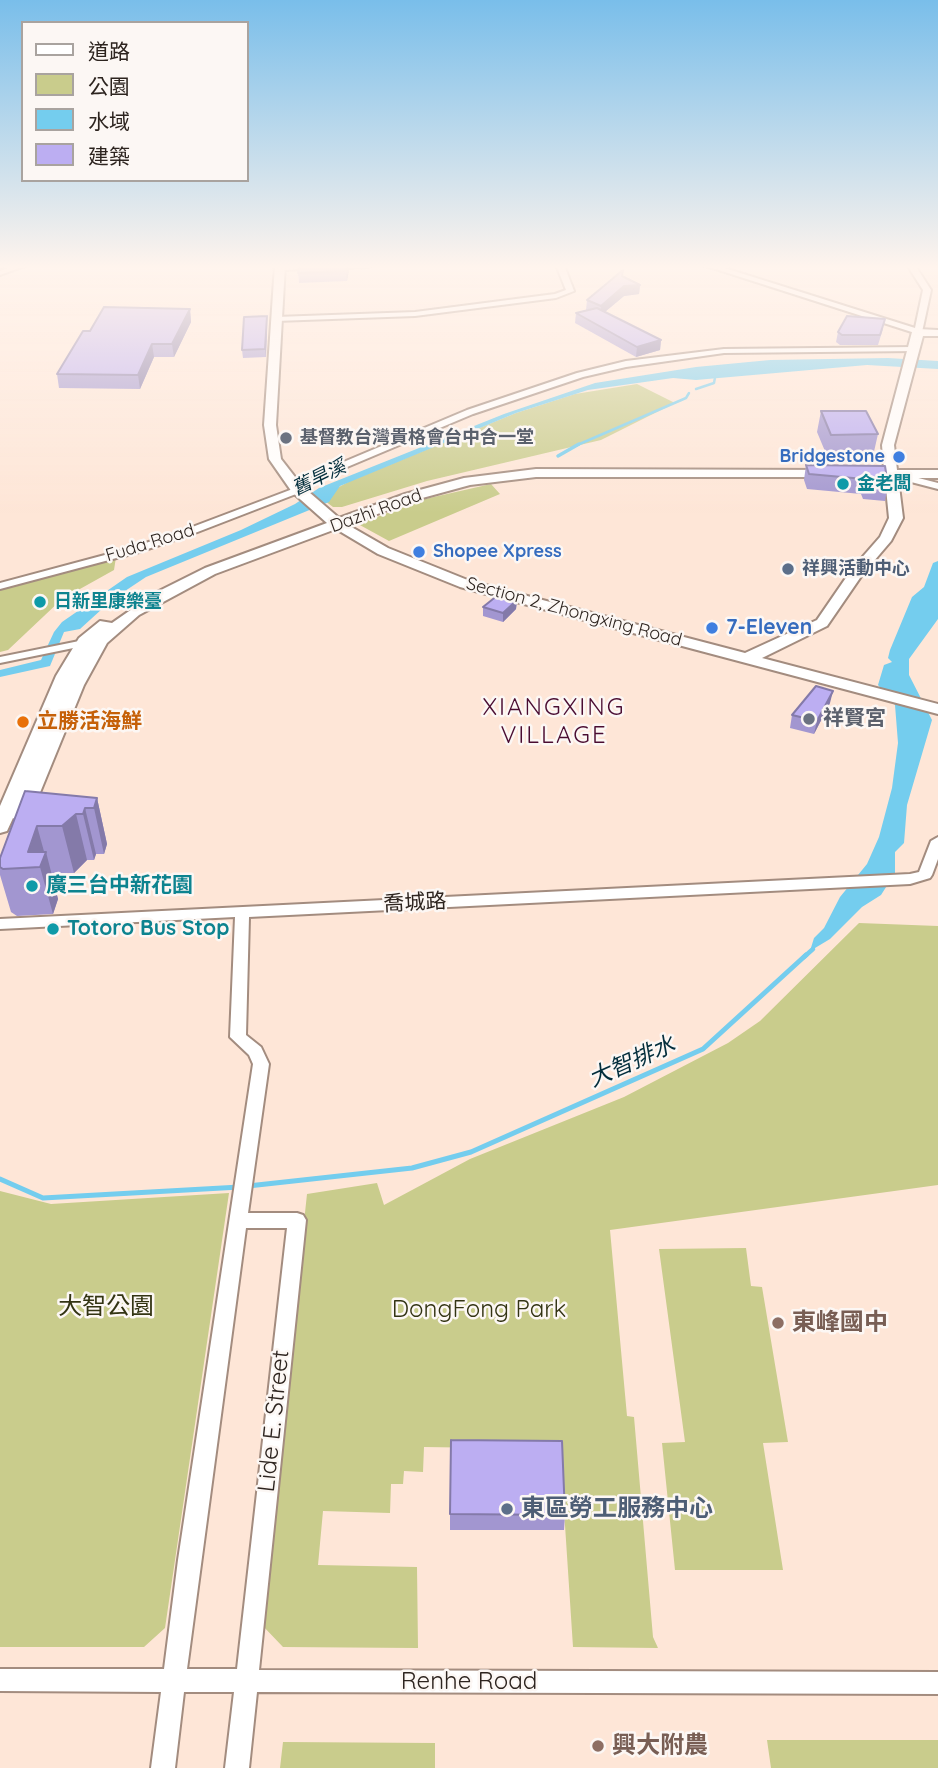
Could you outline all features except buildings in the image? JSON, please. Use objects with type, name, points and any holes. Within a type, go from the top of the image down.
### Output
[{"type":"street","points":[[274,348],[270,425],[275,459],[301,493]]},
{"type":"street","points":[[748,658],[822,623],[857,572],[886,538],[896,518],[888,445],[896,409],[910,371],[913,349]]},
{"type":"street","name":"Fuda Road","points":[[0,586],[135,550],[301,493],[373,452],[538,387],[626,364],[724,351],[913,349]]},
{"type":"street","name":"Dazhi Road","points":[[0,827],[64,676],[93,641],[184,582],[329,518],[405,491],[499,470],[576,466],[846,466],[938,474]]},
{"type":"street","name":"Dazhi Road","points":[[329,518],[469,481],[503,476],[890,470],[938,466]]},
{"type":"street","points":[[890,470],[938,486]]},
{"type":"street","name":"Section 2, Zhongxing Road","points":[[301,493],[329,518],[383,551],[465,584],[938,709]]},
{"type":"street","points":[[0,660],[61,645],[93,641]]},
{"type":"street","name":"Dazhi Road","points":[[12,844],[32,787],[93,641]]},
{"type":"street","points":[[776,666],[780,641]]},
{"type":"street","name":"喬城路","points":[[0,924],[910,879],[925,875],[938,841]]},
{"type":"street","points":[[163,1768],[189,1560],[261,1064],[255,1051],[238,1037],[242,913]]},
{"type":"street","name":"Lide E. Street","points":[[240,1212],[297,1220],[248,1681]]},
{"type":"street","name":"Renhe Road","points":[[0,1679],[175,1682],[938,1683]]},
{"type":"street","points":[[237,1768],[248,1681]]},
{"type":"green space","points":[[637,384],[675,403],[601,440],[427,481],[342,507],[333,507],[325,501],[328,493],[350,481],[516,413],[575,394]]},
{"type":"green space","points":[[491,484],[500,494],[389,541],[358,524],[425,499]]},
{"type":"green space","points":[[116,557],[114,570],[62,599],[8,650],[0,652],[0,589]]},
{"type":"green space","name":"DongFong Park","points":[[859,923],[938,926],[938,1185],[610,1230],[627,1416],[634,1417],[653,1637],[658,1648],[573,1647],[560,1449],[424,1447],[423,1472],[404,1471],[403,1484],[391,1484],[390,1513],[323,1511],[318,1565],[417,1567],[418,1648],[283,1647],[261,1624],[307,1194],[377,1183],[384,1205],[470,1159],[624,1097],[728,1043],[760,1021]]},
{"type":"green space","name":"大智公園","points":[[0,1191],[51,1204],[229,1193],[165,1628],[144,1647],[0,1647]]},
{"type":"green space","points":[[746,1248],[751,1286],[762,1287],[788,1442],[763,1443],[783,1570],[675,1570],[662,1443],[685,1442],[659,1249]]},
{"type":"green space","points":[[767,1740],[938,1740],[938,1768],[771,1768]]},
{"type":"green space","points":[[283,1742],[435,1743],[435,1768],[280,1768]]},
{"type":"water","points":[[888,358],[938,361],[938,369],[867,365],[696,380],[673,378],[588,390],[516,413],[340,486],[329,502],[146,577],[113,599],[80,629],[64,632],[50,666],[0,677],[0,670],[41,660],[54,632],[62,622],[127,577],[241,530],[295,504],[319,488],[504,414],[595,383],[696,367],[770,360]]},
{"type":"water","points":[[938,561],[938,619],[909,659],[909,675],[932,720],[907,805],[904,843],[895,852],[895,873],[881,895],[862,907],[830,939],[810,951],[814,938],[824,928],[840,897],[867,864],[879,837],[892,788],[898,743],[895,705],[878,685],[884,665],[892,662],[888,658],[890,650],[912,597],[924,587],[933,563]]},
{"type":"waterway","points":[[696,389],[714,383],[716,372]]},
{"type":"waterway","points":[[577,445],[686,398],[689,393]]},
{"type":"waterway","points":[[558,456],[577,445]]},
{"type":"waterway","name":"大智排水","points":[[804,957],[813,949]]},
{"type":"waterway","name":"大智排水","points":[[248,1186],[412,1168],[471,1152],[703,1049],[806,955]]},
{"type":"waterway","name":"大智排水","points":[[0,1179],[43,1198],[240,1187]]},
{"type":"place","name":"基督教台灣貴格會台中合一堂","points":[[286,438]]},
{"type":"place","name":"Bridgestone","points":[[899,457]]},
{"type":"place","name":"金老闆","points":[[843,484]]},
{"type":"place","name":"Shopee Xpress","points":[[419,552]]},
{"type":"place","name":"祥興活動中心","points":[[788,569]]},
{"type":"place","name":"日新里康樂臺","points":[[40,602]]},
{"type":"place","name":"7-Eleven","points":[[712,628]]},
{"type":"place","name":"祥賢宮","points":[[809,719]]},
{"type":"place","name":"立勝活海鮮","points":[[23,722]]},
{"type":"place","name":"廣三台中新花園","points":[[32,886]]},
{"type":"place","name":"Totoro Bus Stop","points":[[53,929]]},
{"type":"place","name":"東峰國中","points":[[778,1323]]},
{"type":"place","name":"東區勞工服務中心","points":[[507,1509]]},
{"type":"place","name":"興大附農","points":[[598,1746]]},
{"type":"district","name":"XIANGXING VILLAGE","points":[[554,722]]},
{"type":"water label","name":"舊旱溪","points":[[319,478]]}]
